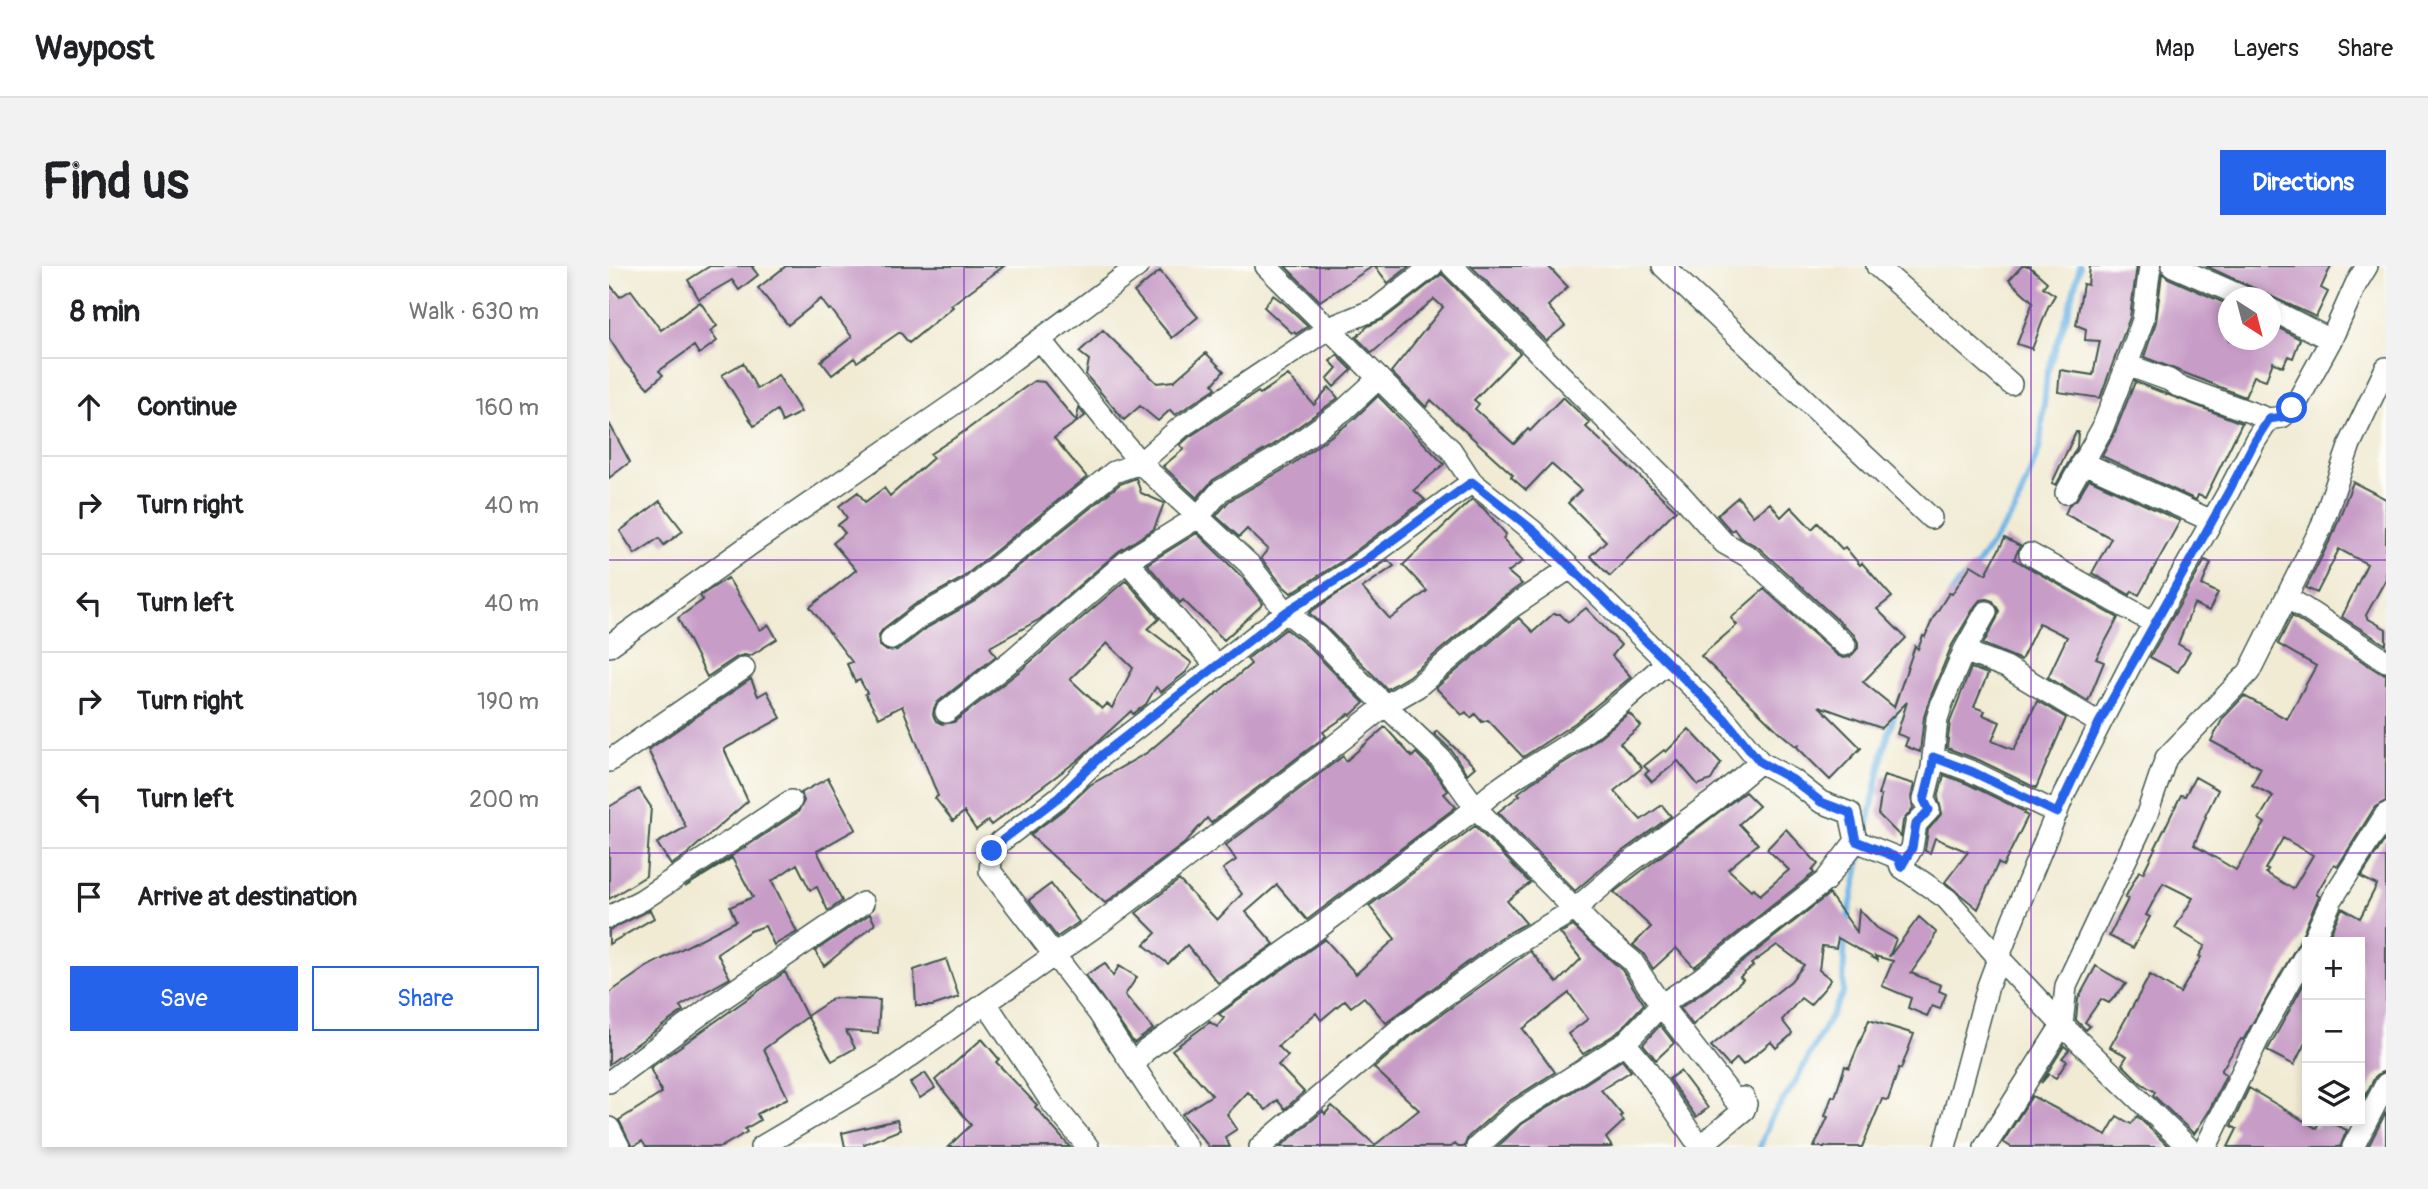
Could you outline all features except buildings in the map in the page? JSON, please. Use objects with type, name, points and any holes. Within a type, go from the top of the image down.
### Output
[{"type":"street","points":[[609,646],[958,401],[1139,266]]},
{"type":"street","points":[[1266,266],[1451,450],[1472,482],[1534,531],[1725,719],[1760,762],[1793,780],[1821,802],[1850,813],[1856,841],[1825,881],[1700,979],[1661,1005],[1625,1043],[1514,1114],[1478,1147]]},
{"type":"street","points":[[891,639],[921,616],[968,590],[1114,472],[1140,463],[1181,427],[1329,328],[1375,309],[1432,266]]},
{"type":"street","points":[[1452,266],[1681,495],[1724,543],[1749,557],[1845,645]]},
{"type":"street","points":[[1663,266],[1931,518]]},
{"type":"street","points":[[1877,266],[2011,384]]},
{"type":"street","points":[[2066,494],[2102,429],[2127,365],[2143,320],[2150,266]]},
{"type":"street","points":[[2173,266],[2221,287]]},
{"type":"street","points":[[2127,365],[2269,419],[2282,417],[2292,408],[2331,340],[2367,266]]},
{"type":"street","points":[[2281,315],[2331,340]]},
{"type":"street","points":[[1041,341],[1140,463],[1249,564],[1286,612],[1317,636],[1440,758],[1476,808],[1574,910],[1632,961],[1661,1005],[1734,1098],[1744,1098],[1744,1110],[1701,1146],[1625,1043]]},
{"type":"street","points":[[1985,1147],[2062,1025],[2066,986],[2146,817],[2166,758],[2249,672],[2321,528],[2350,444],[2386,368]]},
{"type":"street","points":[[946,712],[1012,660],[1127,561],[1198,517],[1220,491],[1301,441],[1344,410],[1379,378]]},
{"type":"street","points":[[1945,1147],[1998,957],[2057,813],[2099,723],[2269,419]]},
{"type":"street","points":[[2082,462],[2212,521]]},
{"type":"street","points":[[1187,1147],[1093,1006],[990,871],[992,851],[1059,797],[1103,754],[1286,612],[1361,564],[1472,482]]},
{"type":"street","points":[[2030,554],[2154,623]]},
{"type":"street","points":[[1127,561],[1217,667]]},
{"type":"street","points":[[761,1147],[884,1074],[1053,956],[1386,705],[1417,687],[1509,609],[1570,568]]},
{"type":"street","points":[[2287,597],[2386,662]]},
{"type":"street","points":[[1901,867],[1912,848],[1916,824],[1929,810],[1924,800],[1932,768],[1937,719],[1964,651],[1986,612]]},
{"type":"street","points":[[1964,651],[2006,667],[2099,723]]},
{"type":"street","points":[[1134,1066],[1145,1051],[1317,929],[1476,808],[1490,794],[1571,742],[1667,663]]},
{"type":"street","points":[[609,761],[744,668]]},
{"type":"street","points":[[1933,757],[1973,772],[2057,813]]},
{"type":"street","points":[[1260,1147],[1403,1026],[1511,947],[1574,910],[1625,866],[1716,799],[1760,762]]},
{"type":"street","points":[[609,917],[642,900],[791,801]]},
{"type":"street","points":[[2314,937],[2332,899],[2386,814]]},
{"type":"street","points":[[1856,841],[1898,858],[1901,867],[1947,898],[2062,1025],[2188,1147]]},
{"type":"street","points":[[609,1082],[719,1001],[863,903]]},
{"type":"street","points":[[2206,1147],[2261,1033],[2302,960]]},
{"type":"street","points":[[986,1003],[1052,1103],[1088,1147]]},
{"type":"street","points":[[2353,1147],[2386,1084]]},
{"type":"street","points":[[609,1128],[619,1147]]},
{"type":"waterway","points":[[1948,599],[1959,583],[1974,569],[2015,511],[2040,447],[2047,373],[2069,309],[2080,266]]},
{"type":"waterway","points":[[1760,1147],[1771,1118],[1793,1086],[1843,993],[1845,931],[1884,749],[1896,709]]},
{"type":"route","points":[[992,851],[1059,797],[1103,754],[1286,612],[1349,572],[1472,482],[1534,531],[1725,719],[1760,762],[1793,780],[1821,802],[1850,813],[1856,841],[1898,858],[1901,867],[1912,848],[1916,824],[1929,810],[1924,800],[1933,757],[1973,772],[2057,813],[2099,723],[2255,441],[2269,419],[2282,417],[2292,408]]}]
